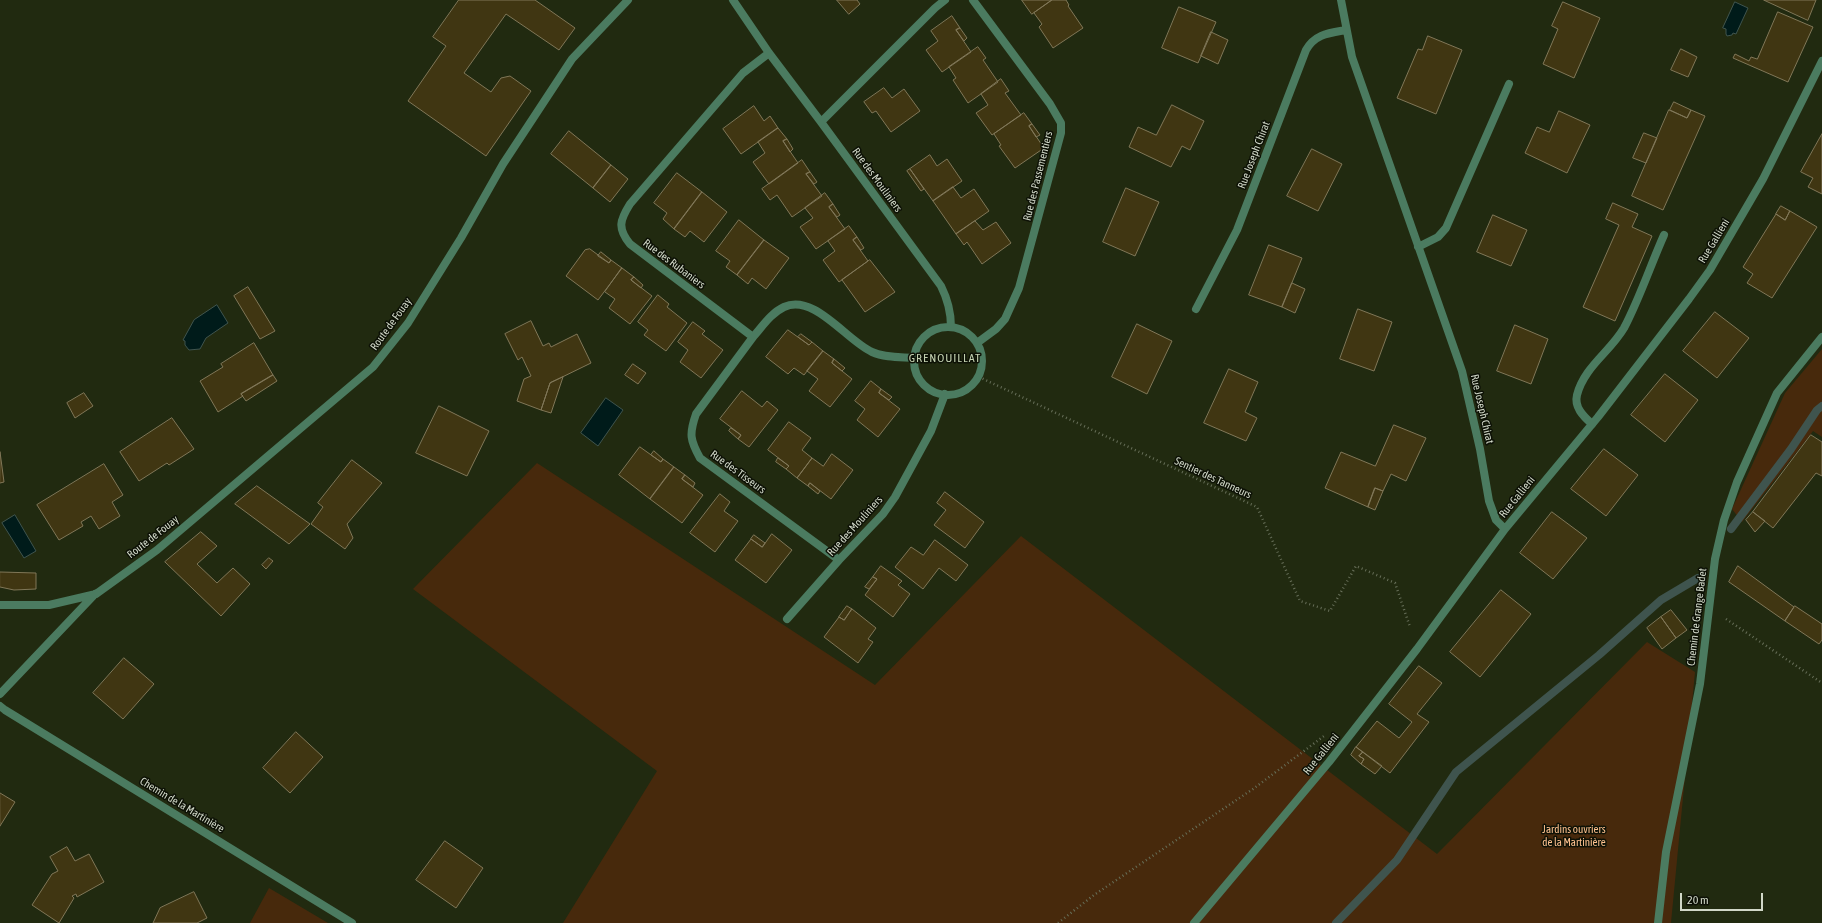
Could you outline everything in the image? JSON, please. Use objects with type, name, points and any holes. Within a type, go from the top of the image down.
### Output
[{"type":"street","name":"Route de Fouay","points":[[0,694],[96,594],[157,550],[373,367],[408,323],[461,238],[503,164],[572,59],[628,0]]},
{"type":"street","points":[[732,0],[769,53]]},
{"type":"street","points":[[821,122],[945,0]]},
{"type":"street","name":"Rue des Passementiers","points":[[973,0],[1050,104],[1061,123],[1061,133],[1019,288],[1005,319],[996,329],[977,342]]},
{"type":"street","name":"Rue Joseph Chirat","points":[[1341,0],[1352,57],[1462,371],[1480,449],[1489,501],[1496,520],[1505,529]]},
{"type":"street","name":"Rue Joseph Chirat","points":[[1196,309],[1237,230],[1306,50],[1311,41],[1319,37],[1346,30]]},
{"type":"street","name":"Rue des Mouliniers","points":[[769,53],[941,286],[948,299],[951,313],[951,327]]},
{"type":"street","name":"Rue des Rubaniers","points":[[753,337],[630,244],[624,236],[621,221],[630,204],[738,79],[769,53]]},
{"type":"street","name":"Rue Gallieni","points":[[1194,923],[1356,728],[1417,649],[1505,529],[1592,424],[1710,270],[1763,180],[1822,60]]},
{"type":"street","points":[[1418,247],[1438,237],[1446,228],[1509,84]]},
{"type":"street","points":[[1592,424],[1582,415],[1578,406],[1577,397],[1580,387],[1593,364],[1624,328],[1664,235]]},
{"type":"street","points":[[753,337],[770,318],[783,307],[795,304],[806,306],[820,313],[863,347],[873,353],[914,358]]},
{"type":"street","points":[[951,327],[961,329],[970,334],[977,342],[982,359],[982,368],[979,377],[973,385],[965,391],[955,394],[935,392],[919,378],[915,368],[914,358],[922,339],[930,332],[940,328],[951,327]]},
{"type":"street","name":"Rue des Tisseurs","points":[[753,337],[696,414],[691,429],[692,443],[700,458],[839,560]]},
{"type":"street","name":"Chemin de Grange Badet","points":[[1658,923],[1666,852],[1700,684],[1709,608],[1719,540],[1724,520],[1737,482],[1777,393],[1822,337]]},
{"type":"street","name":"Rue des Mouliniers","points":[[787,619],[839,560],[883,514],[895,497],[931,431],[945,394]]},
{"type":"street","name":"Route de Fouay","points":[[0,605],[49,605],[96,594]]},
{"type":"street","name":"Chemin de la Martinière","points":[[0,706],[352,923]]},
{"type":"path","name":"Sentier des Tanneurs","points":[[979,377],[1257,507],[1300,601],[1330,611],[1356,566],[1395,583],[1417,649]]},
{"type":"path","points":[[1709,608],[1822,683]]},
{"type":"path","points":[[1058,923],[1094,895],[1253,789],[1337,726],[1350,724],[1356,728]]},
{"type":"green space","points":[[1822,349],[1822,437],[1813,431],[1742,522],[1732,509],[1785,393]]},
{"type":"green space","name":"Jardins ouvriers de la Martinière","points":[[537,463],[875,685],[1021,536],[1437,854],[1647,642],[1695,672],[1671,923],[563,923],[657,771],[413,589]]},
{"type":"green space","points":[[269,888],[328,923],[250,923]]},
{"type":"water","points":[[1735,2],[1748,8],[1736,34],[1733,33],[1732,35],[1727,36],[1726,29],[1723,28]]},
{"type":"water","points":[[217,305],[228,323],[206,338],[200,349],[189,350],[185,345],[185,341],[183,340],[194,320]]},
{"type":"water","points":[[606,398],[623,410],[598,446],[581,433]]},
{"type":"water","points":[[15,515],[36,551],[24,558],[2,523]]},
{"type":"building","points":[[459,0],[535,0],[575,28],[559,50],[506,14],[464,73],[491,92],[501,78],[510,76],[531,91],[486,156],[408,101],[446,46],[433,37]]},
{"type":"building","points":[[837,0],[857,0],[860,4],[849,14]]},
{"type":"building","points":[[1022,0],[1052,0],[1032,14]]},
{"type":"building","points":[[1052,0],[1066,0],[1069,5],[1068,6],[1083,28],[1053,48],[1039,27],[1042,24],[1034,13]]},
{"type":"building","points":[[1764,0],[1816,0],[1808,20]]},
{"type":"building","points":[[1563,2],[1600,18],[1574,78],[1543,64],[1558,29],[1552,26]]},
{"type":"building","points":[[1179,7],[1216,22],[1198,63],[1162,48]]},
{"type":"building","points":[[1778,12],[1813,27],[1788,82],[1733,58],[1735,54],[1749,61],[1751,57],[1757,59]]},
{"type":"building","points":[[952,16],[960,28],[956,30],[971,52],[942,72],[926,50],[938,41],[931,31]]},
{"type":"building","points":[[960,28],[967,38],[964,41],[956,30]]},
{"type":"building","points":[[1211,32],[1228,40],[1218,64],[1201,56]]},
{"type":"building","points":[[1428,36],[1462,50],[1436,114],[1397,98],[1418,49],[1422,50]]},
{"type":"building","points":[[978,47],[986,58],[983,60],[998,82],[968,103],[953,80],[956,78],[949,67]]},
{"type":"building","points":[[1681,49],[1697,57],[1688,77],[1671,70]]},
{"type":"building","points":[[1001,79],[1009,91],[1005,93],[1021,115],[992,135],[976,113],[988,105],[981,94]]},
{"type":"building","points":[[884,88],[892,98],[904,89],[920,111],[891,132],[876,111],[872,113],[864,102]]},
{"type":"building","points":[[1674,102],[1691,110],[1687,118],[1670,110]]},
{"type":"building","points":[[1172,105],[1204,121],[1190,150],[1182,146],[1171,167],[1129,147],[1138,127],[1156,135]]},
{"type":"building","points":[[754,106],[764,121],[770,116],[778,128],[741,154],[723,129]]},
{"type":"building","points":[[1669,110],[1687,118],[1691,110],[1705,116],[1663,210],[1632,196]]},
{"type":"building","points":[[1559,111],[1590,125],[1567,173],[1525,153],[1537,127],[1549,132]]},
{"type":"building","points":[[1024,113],[1032,124],[1029,126],[1044,148],[1015,168],[999,146],[1001,145],[994,134]]},
{"type":"building","points":[[1032,124],[1040,135],[1036,137],[1029,126]]},
{"type":"building","points":[[778,128],[787,139],[783,141],[798,163],[769,184],[753,162],[765,153],[758,142]]},
{"type":"building","points":[[569,131],[611,165],[593,188],[551,154]]},
{"type":"building","points":[[1644,133],[1657,138],[1646,163],[1633,158]]},
{"type":"building","points":[[1822,134],[1822,194],[1808,187],[1813,178],[1801,172]]},
{"type":"building","points":[[787,139],[793,149],[790,152],[783,141]]},
{"type":"building","points":[[1312,149],[1342,164],[1318,211],[1287,196]]},
{"type":"building","points":[[930,155],[937,166],[947,159],[962,181],[933,201],[910,169]]},
{"type":"building","points":[[802,160],[810,172],[806,174],[822,196],[792,217],[777,195],[770,200],[762,189]]},
{"type":"building","points":[[611,165],[628,179],[610,202],[593,188]]},
{"type":"building","points":[[910,169],[924,189],[921,191],[907,171]]},
{"type":"building","points":[[810,172],[817,182],[814,184],[806,174]]},
{"type":"building","points":[[677,173],[702,192],[674,229],[663,219],[667,213],[654,203]]},
{"type":"building","points":[[953,187],[961,198],[974,189],[989,211],[956,234],[933,201]]},
{"type":"building","points":[[1126,188],[1159,202],[1135,256],[1103,242]]},
{"type":"building","points":[[702,192],[727,212],[704,242],[690,231],[685,237],[674,229]]},
{"type":"building","points":[[825,193],[833,204],[829,207],[845,229],[816,249],[800,227],[813,218],[805,208]]},
{"type":"building","points":[[1613,203],[1638,214],[1632,227],[1652,236],[1615,321],[1583,307],[1619,225],[1606,219]]},
{"type":"building","points":[[833,204],[840,215],[837,217],[829,207]]},
{"type":"building","points":[[1781,206],[1790,211],[1785,220],[1776,214]]},
{"type":"building","points":[[1790,211],[1817,227],[1772,298],[1747,283],[1753,274],[1743,267],[1776,214],[1785,220]]},
{"type":"building","points":[[1493,215],[1527,230],[1511,266],[1477,252]]},
{"type":"building","points":[[739,220],[764,240],[737,275],[726,267],[730,261],[716,251]]},
{"type":"building","points":[[975,221],[983,230],[996,222],[1011,243],[982,264],[967,242],[964,245],[956,234]]},
{"type":"building","points":[[849,226],[857,237],[853,240],[868,261],[839,282],[823,260],[835,251],[828,241]]},
{"type":"building","points":[[857,237],[864,248],[861,250],[853,240]]},
{"type":"building","points":[[764,240],[789,258],[766,289],[752,278],[748,284],[737,275]]},
{"type":"building","points":[[1269,245],[1302,258],[1282,307],[1249,295]]},
{"type":"building","points":[[590,249],[609,263],[611,260],[622,268],[598,300],[566,276],[585,250]]},
{"type":"building","points":[[601,252],[611,260],[609,263],[598,256]]},
{"type":"building","points":[[870,260],[895,292],[865,312],[842,280]]},
{"type":"building","points":[[622,268],[634,277],[631,280],[652,296],[630,324],[609,308],[615,299],[605,292]]},
{"type":"building","points":[[634,277],[643,285],[641,288],[631,280]]},
{"type":"building","points":[[1292,283],[1305,289],[1295,313],[1282,307]]},
{"type":"building","points":[[248,287],[275,331],[260,339],[234,296]]},
{"type":"building","points":[[658,295],[669,304],[667,307],[687,323],[666,351],[644,335],[648,330],[638,322]]},
{"type":"building","points":[[1358,309],[1392,322],[1374,371],[1340,359]]},
{"type":"building","points":[[1715,312],[1749,338],[1717,378],[1683,351]]},
{"type":"building","points":[[531,321],[543,346],[549,343],[551,347],[577,334],[591,363],[550,383],[541,410],[517,401],[524,379],[531,376],[522,357],[518,360],[505,334]]},
{"type":"building","points":[[693,322],[705,331],[702,334],[723,350],[701,378],[680,362],[688,350],[678,342]]},
{"type":"building","points":[[1137,324],[1172,341],[1147,394],[1112,377]]},
{"type":"building","points":[[1515,325],[1548,339],[1531,384],[1497,371]]},
{"type":"building","points":[[788,330],[809,345],[812,342],[823,351],[804,375],[794,368],[788,374],[766,357]]},
{"type":"building","points":[[801,334],[812,342],[809,345],[798,337]]},
{"type":"building","points":[[254,343],[273,375],[241,394],[243,396],[218,412],[200,381],[223,367],[221,364]]},
{"type":"building","points":[[823,351],[834,359],[832,363],[852,379],[830,407],[809,391],[818,379],[807,371]]},
{"type":"building","points":[[834,359],[845,368],[842,371],[832,363]]},
{"type":"building","points":[[633,364],[646,373],[638,384],[625,375]]},
{"type":"building","points":[[1229,369],[1258,382],[1245,412],[1257,418],[1246,441],[1204,423]]},
{"type":"building","points":[[1665,374],[1698,400],[1665,442],[1631,415]]},
{"type":"building","points":[[273,375],[277,381],[246,401],[241,394]]},
{"type":"building","points":[[563,377],[551,413],[541,410],[550,383]]},
{"type":"building","points":[[871,381],[881,389],[879,393],[900,409],[878,437],[857,420],[865,409],[855,401]]},
{"type":"building","points":[[881,389],[892,397],[889,400],[879,393]]},
{"type":"building","points":[[742,391],[762,407],[767,401],[778,410],[749,447],[738,439],[741,435],[720,419]]},
{"type":"building","points":[[84,393],[93,406],[75,418],[67,403]]},
{"type":"building","points":[[439,406],[489,431],[467,476],[416,453]]},
{"type":"building","points":[[172,418],[194,449],[169,465],[167,463],[139,481],[120,452]]},
{"type":"building","points":[[789,422],[811,438],[802,450],[812,458],[797,478],[786,469],[789,466],[768,450]]},
{"type":"building","points":[[1394,425],[1426,438],[1406,481],[1391,474],[1383,491],[1375,488],[1368,507],[1325,488],[1341,452],[1375,466]]},
{"type":"building","points":[[731,428],[741,435],[738,439],[729,431]]},
{"type":"building","points":[[1811,435],[1822,442],[1822,476],[1816,473],[1773,528],[1753,512]]},
{"type":"building","points":[[640,447],[661,462],[663,459],[674,467],[650,499],[619,475]]},
{"type":"building","points":[[1604,449],[1638,475],[1606,516],[1571,489]]},
{"type":"building","points":[[654,451],[663,459],[661,462],[651,455]]},
{"type":"building","points":[[0,452],[4,482],[0,483]]},
{"type":"building","points":[[832,454],[853,470],[831,499],[810,483],[808,486],[797,478],[812,458],[823,466]]},
{"type":"building","points":[[778,458],[789,466],[786,469],[776,462]]},
{"type":"building","points":[[352,460],[382,483],[347,524],[353,538],[345,549],[311,524],[323,507],[318,503]]},
{"type":"building","points":[[104,464],[123,495],[112,502],[120,516],[99,529],[91,516],[81,522],[83,526],[59,540],[37,505]]},
{"type":"building","points":[[674,467],[685,475],[682,479],[703,495],[682,523],[650,499]]},
{"type":"building","points":[[685,475],[695,483],[693,487],[682,479]]},
{"type":"building","points":[[810,483],[820,491],[818,494],[808,486]]},
{"type":"building","points":[[257,486],[310,524],[289,544],[235,504]]},
{"type":"building","points":[[1375,488],[1383,491],[1375,510],[1368,507]]},
{"type":"building","points":[[945,492],[984,522],[965,548],[934,525],[946,510],[937,503]]},
{"type":"building","points":[[720,494],[730,502],[724,511],[738,521],[715,552],[690,533]]},
{"type":"building","points":[[1552,512],[1587,538],[1553,579],[1520,553]]},
{"type":"building","points":[[1753,512],[1765,521],[1755,532],[1746,520]]},
{"type":"building","points":[[201,532],[217,546],[197,564],[217,583],[233,568],[250,584],[221,616],[165,562]]},
{"type":"building","points":[[772,534],[792,550],[766,583],[735,560],[751,539],[762,547]]},
{"type":"building","points":[[754,535],[765,543],[762,547],[751,539]]},
{"type":"building","points":[[935,540],[968,565],[956,581],[939,568],[923,589],[895,567],[911,547],[923,555]]},
{"type":"building","points":[[269,558],[273,561],[266,569],[262,565]]},
{"type":"building","points":[[881,566],[902,581],[898,585],[910,594],[893,617],[865,595],[877,579],[873,577]]},
{"type":"building","points":[[1738,566],[1794,607],[1785,621],[1729,582]]},
{"type":"building","points":[[0,572],[36,573],[36,589],[14,590],[0,587]]},
{"type":"building","points":[[873,577],[877,579],[869,589],[865,587]]},
{"type":"building","points":[[1501,590],[1531,614],[1480,677],[1450,652]]},
{"type":"building","points":[[847,606],[852,609],[844,620],[839,617]]},
{"type":"building","points":[[1795,606],[1822,624],[1822,640],[1819,644],[1785,621]]},
{"type":"building","points":[[852,609],[876,628],[868,639],[873,642],[858,663],[824,637],[839,617],[844,620]]},
{"type":"building","points":[[1671,610],[1687,630],[1676,638],[1661,617]]},
{"type":"building","points":[[1661,617],[1676,638],[1662,649],[1647,628]]},
{"type":"building","points":[[124,658],[154,684],[123,719],[93,693]]},
{"type":"building","points":[[1419,666],[1442,683],[1417,714],[1429,722],[1390,773],[1356,747],[1377,721],[1399,738],[1412,722],[1389,704]]},
{"type":"building","points":[[296,732],[323,757],[290,793],[263,768]]},
{"type":"building","points":[[1356,747],[1363,752],[1359,756],[1364,759],[1361,764],[1351,755]]},
{"type":"building","points":[[1363,752],[1382,766],[1375,774],[1361,764],[1364,759],[1359,756]]},
{"type":"building","points":[[0,793],[15,802],[0,826]]},
{"type":"building","points":[[445,841],[483,868],[456,908],[416,880]]},
{"type":"building","points":[[67,847],[75,861],[89,854],[104,882],[77,897],[76,894],[72,896],[74,898],[59,923],[32,905],[52,874],[58,871],[50,857]]},
{"type":"building","points":[[194,892],[207,918],[197,923],[153,923],[160,908]]},
{"type":"waterway","points":[[1731,529],[1791,449],[1817,410],[1822,406]]},
{"type":"waterway","points":[[1336,923],[1397,860],[1456,772],[1599,655],[1661,600],[1698,578]]},
{"type":"district","name":"GRENOUILLAT","points":[[945,358]]}]
